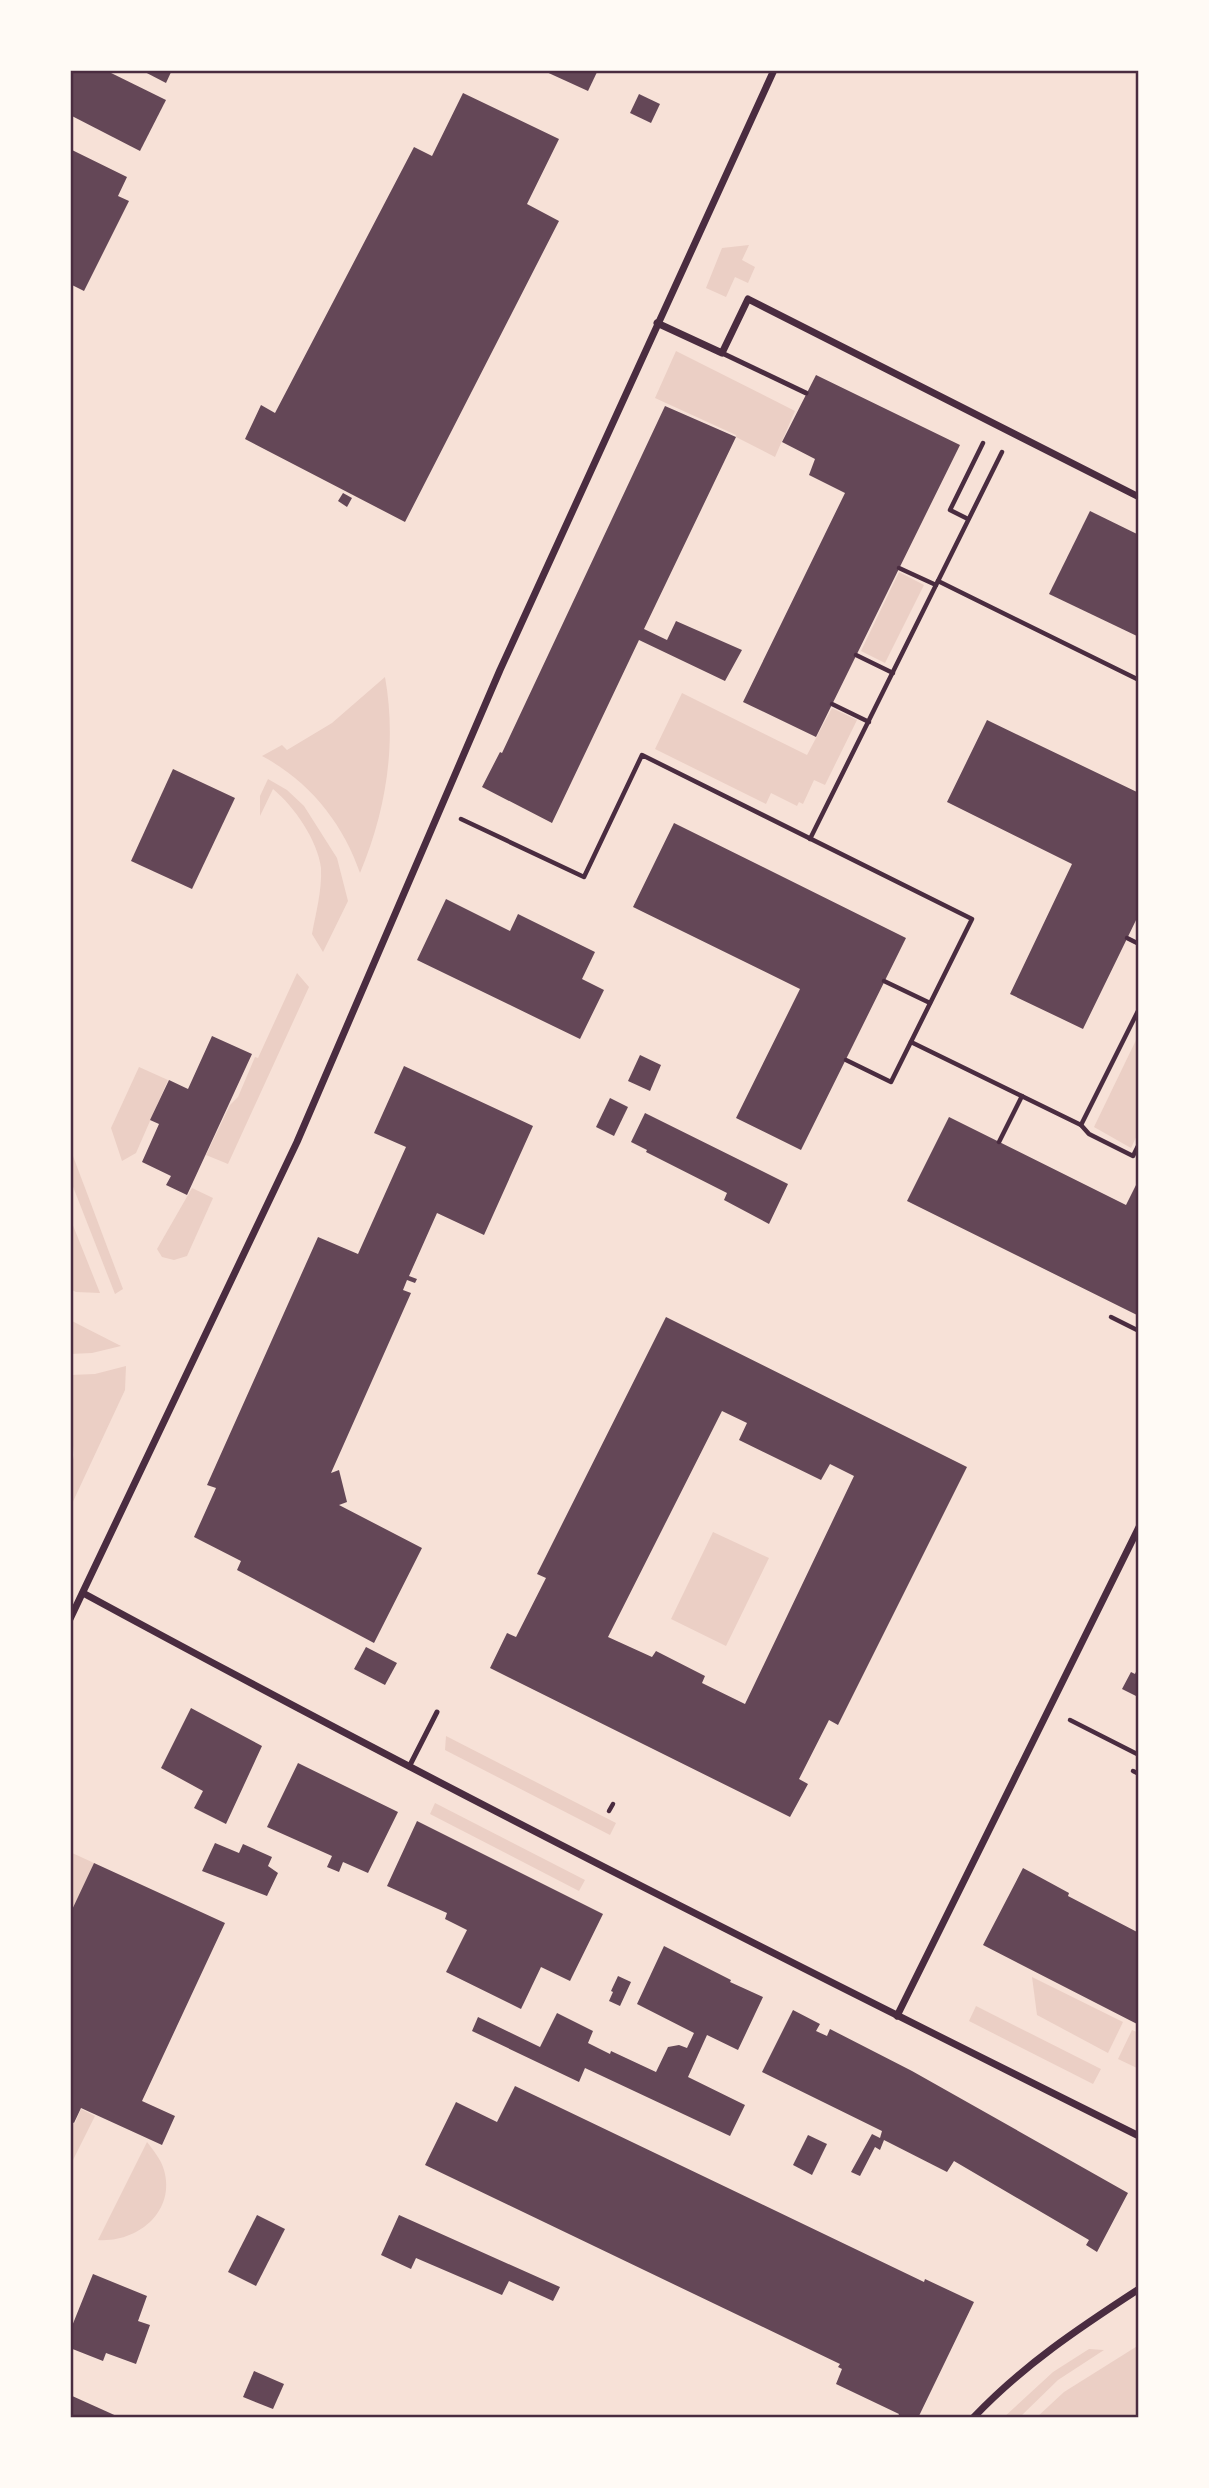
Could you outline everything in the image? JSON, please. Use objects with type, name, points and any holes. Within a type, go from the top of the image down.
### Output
[{"type":"street","points":[[70,1619],[297,1142],[500,670],[774,70]]},
{"type":"street","points":[[657,323],[722,353],[748,299],[1139,497]]},
{"type":"street","points":[[897,2016],[1139,1527]]},
{"type":"street","points":[[83,1593],[409,1767],[1139,2136]]},
{"type":"street","points":[[972,2418],[1039,2356],[1139,2289]]},
{"type":"lane","points":[[722,353],[806,393]]},
{"type":"lane","points":[[409,1767],[437,1712]]},
{"type":"path","points":[[968,519],[950,510],[993,423]]},
{"type":"path","points":[[810,839],[1012,433]]},
{"type":"path","points":[[899,568],[937,583],[1139,680]]},
{"type":"path","points":[[856,655],[893,673]]},
{"type":"path","points":[[832,704],[869,722]]},
{"type":"path","points":[[469,822],[584,877],[642,755],[972,919],[891,1082],[846,1060]]},
{"type":"path","points":[[1127,938],[1139,944]]},
{"type":"path","points":[[884,981],[930,1003]]},
{"type":"path","points":[[1081,1125],[1139,1012]]},
{"type":"path","points":[[911,1042],[1081,1125],[1089,1134],[1133,1156],[1139,1144]]},
{"type":"path","points":[[999,1142],[1022,1096]]},
{"type":"path","points":[[1111,1317],[1139,1331]]},
{"type":"path","points":[[1051,1709],[1139,1755]]},
{"type":"path","points":[[1133,1772],[1139,1774]]},
{"type":"path","points":[[609,1811],[613,1804]]},
{"type":"shaded area","points":[[749,245],[742,260],[755,267],[748,283],[735,277],[726,297],[706,288],[722,248]]},
{"type":"shaded area","points":[[676,351],[795,411],[775,457],[736,435],[655,398]]},
{"type":"shaded area","points":[[899,572],[924,585],[885,663],[861,651]]},
{"type":"shaded area","points":[[385,677],[390,727],[387,777],[377,826],[360,873],[344,837],[322,805],[295,778],[262,756],[282,745],[287,750],[332,723]]},
{"type":"shaded area","points":[[682,693],[807,755],[832,708],[857,720],[825,785],[814,780],[803,804],[799,802],[797,806],[771,793],[766,804],[655,749]]},
{"type":"shaded area","points":[[268,779],[287,790],[304,806],[337,858],[348,901],[323,952],[312,934],[321,885],[319,858],[304,825],[273,789],[260,816],[260,796]]},
{"type":"shaded area","points":[[297,973],[309,987],[228,1164],[206,1155],[230,1105],[238,1097],[255,1057],[258,1058]]},
{"type":"shaded area","points":[[1138,1036],[1139,1131],[1131,1148],[1094,1127]]},
{"type":"shaded area","points":[[139,1067],[168,1080],[136,1153],[122,1161],[111,1128]]},
{"type":"shaded area","points":[[70,1148],[123,1289],[115,1294],[70,1179]]},
{"type":"shaded area","points":[[192,1188],[213,1198],[187,1256],[174,1260],[162,1257],[157,1249]]},
{"type":"shaded area","points":[[70,1218],[100,1293],[76,1292],[70,1289]]},
{"type":"shaded area","points":[[70,1320],[121,1346],[92,1353],[70,1354]]},
{"type":"shaded area","points":[[126,1366],[125,1390],[70,1508],[70,1474],[74,1455],[70,1418],[70,1375],[95,1374]]},
{"type":"shaded area","points":[[713,1532],[769,1558],[726,1646],[671,1619]]},
{"type":"shaded area","points":[[446,1736],[616,1823],[610,1835],[445,1750]]},
{"type":"shaded area","points":[[435,1803],[585,1880],[579,1891],[430,1814]]},
{"type":"shaded area","points":[[70,1852],[94,1863],[71,1914],[70,1914]]},
{"type":"shaded area","points":[[1032,1977],[1123,2022],[1108,2053],[1037,2015]]},
{"type":"shaded area","points":[[976,2006],[1101,2069],[1093,2084],[969,2021]]},
{"type":"shaded area","points":[[1132,2030],[1139,2033],[1139,2069],[1118,2059]]},
{"type":"shaded area","points":[[81,2109],[95,2116],[70,2166],[70,2123],[75,2123]]},
{"type":"shaded area","points":[[147,2142],[164,2170],[166,2185],[159,2211],[139,2230],[113,2240],[98,2240]]},
{"type":"shaded area","points":[[1139,2345],[1139,2411],[1133,2418],[1036,2418],[1064,2392]]},
{"type":"shaded area","points":[[1089,2349],[1104,2350],[1058,2380],[1019,2418],[1003,2418],[1053,2372]]},
{"type":"building","points":[[70,70],[105,70],[166,100],[140,151],[70,115]]},
{"type":"building","points":[[141,70],[172,70],[166,83]]},
{"type":"building","points":[[542,70],[598,70],[588,91]]},
{"type":"building","points":[[463,93],[559,139],[527,204],[559,221],[405,522],[245,439],[261,405],[275,413],[414,147],[432,156]]},
{"type":"building","points":[[639,94],[660,104],[651,123],[630,113]]},
{"type":"building","points":[[70,149],[127,177],[118,196],[129,201],[84,291],[70,284]]},
{"type":"building","points":[[816,375],[960,445],[816,737],[743,702],[845,493],[809,475],[815,459],[782,442]]},
{"type":"building","points":[[665,406],[736,437],[644,629],[667,640],[676,621],[742,650],[725,681],[639,640],[552,823],[482,787],[500,752],[502,753]]},
{"type":"building","points":[[343,493],[352,498],[347,507],[338,501]]},
{"type":"building","points":[[1090,511],[1139,535],[1139,637],[1049,594]]},
{"type":"building","points":[[987,720],[1139,793],[1139,914],[1083,1029],[1010,994],[1072,864],[947,802]]},
{"type":"building","points":[[173,769],[235,798],[192,889],[131,861]]},
{"type":"building","points":[[674,823],[906,938],[801,1150],[736,1118],[800,989],[633,907]]},
{"type":"building","points":[[446,899],[510,931],[518,914],[595,952],[582,979],[604,990],[580,1039],[417,960]]},
{"type":"building","points":[[212,1036],[252,1054],[187,1195],[166,1185],[171,1176],[142,1162],[159,1124],[150,1120],[169,1080],[188,1089]]},
{"type":"building","points":[[640,1055],[661,1065],[650,1091],[628,1081]]},
{"type":"building","points":[[404,1066],[533,1126],[484,1235],[437,1213],[409,1276],[417,1279],[415,1283],[407,1280],[403,1290],[411,1293],[331,1473],[339,1470],[347,1502],[339,1505],[422,1548],[374,1643],[237,1570],[241,1561],[194,1537],[216,1488],[207,1485],[318,1237],[358,1254],[406,1147],[374,1133]]},
{"type":"building","points":[[610,1098],[628,1107],[614,1136],[596,1127]]},
{"type":"building","points":[[645,1113],[788,1184],[769,1224],[724,1200],[727,1193],[631,1142]]},
{"type":"building","points":[[949,1117],[1126,1205],[1139,1179],[1139,1316],[907,1201]]},
{"type":"building","points":[[666,1317],[967,1467],[838,1725],[829,1720],[799,1779],[808,1784],[790,1817],[490,1668],[507,1633],[516,1637],[546,1578],[537,1574]],"holes":[[[722,1411],[747,1423],[739,1440],[821,1480],[830,1464],[854,1476],[745,1704],[702,1683],[705,1676],[656,1651],[652,1657],[608,1637]]]},
{"type":"building","points":[[366,1647],[397,1663],[385,1685],[354,1669]]},
{"type":"building","points":[[1139,1665],[1138,1697],[1122,1689],[1131,1672],[1135,1674]]},
{"type":"building","points":[[191,1708],[262,1746],[226,1824],[194,1808],[203,1791],[161,1768]]},
{"type":"building","points":[[298,1763],[398,1812],[368,1873],[343,1862],[339,1872],[327,1867],[332,1856],[267,1827]]},
{"type":"building","points":[[417,1821],[603,1914],[570,1981],[541,1967],[521,2009],[446,1972],[467,1930],[445,1919],[447,1913],[387,1886]]},
{"type":"building","points":[[215,1843],[239,1853],[243,1844],[272,1857],[268,1866],[278,1873],[267,1896],[202,1871]]},
{"type":"building","points":[[94,1863],[225,1923],[142,2101],[175,2116],[162,2145],[81,2108],[74,2123],[70,2121],[70,1914]]},
{"type":"building","points":[[1023,1868],[1069,1893],[1068,1896],[1139,1933],[1139,2025],[983,1945]]},
{"type":"building","points":[[664,1946],[763,1997],[738,2050],[707,2035],[688,2077],[745,2105],[730,2136],[585,2068],[579,2082],[472,2031],[478,2017],[540,2047],[557,2013],[593,2031],[588,2043],[656,2072],[668,2047],[679,2045],[687,2048],[694,2033],[637,2004]]},
{"type":"building","points":[[618,1976],[631,1982],[620,2006],[609,2001]]},
{"type":"building","points":[[793,2010],[820,2024],[816,2031],[827,2036],[830,2029],[912,2071],[1128,2193],[1097,2252],[1086,2245],[1089,2240],[954,2161],[947,2172],[884,2140],[880,2150],[875,2147],[860,2176],[851,2172],[872,2134],[880,2138],[882,2131],[762,2072]]},
{"type":"building","points":[[515,2086],[924,2282],[925,2279],[974,2302],[918,2418],[897,2418],[899,2414],[836,2384],[842,2369],[838,2367],[840,2364],[425,2165],[456,2102],[497,2122]]},
{"type":"building","points":[[808,2135],[827,2144],[812,2175],[793,2165]]},
{"type":"building","points":[[257,2215],[285,2229],[256,2286],[228,2272]]},
{"type":"building","points":[[399,2215],[560,2287],[553,2301],[509,2281],[502,2295],[416,2258],[411,2269],[381,2255]]},
{"type":"building","points":[[93,2274],[147,2296],[138,2321],[150,2325],[136,2364],[106,2353],[103,2361],[70,2348],[70,2331]]},
{"type":"building","points":[[254,2371],[284,2384],[273,2409],[243,2397]]},
{"type":"building","points":[[70,2395],[121,2418],[70,2418]]}]
